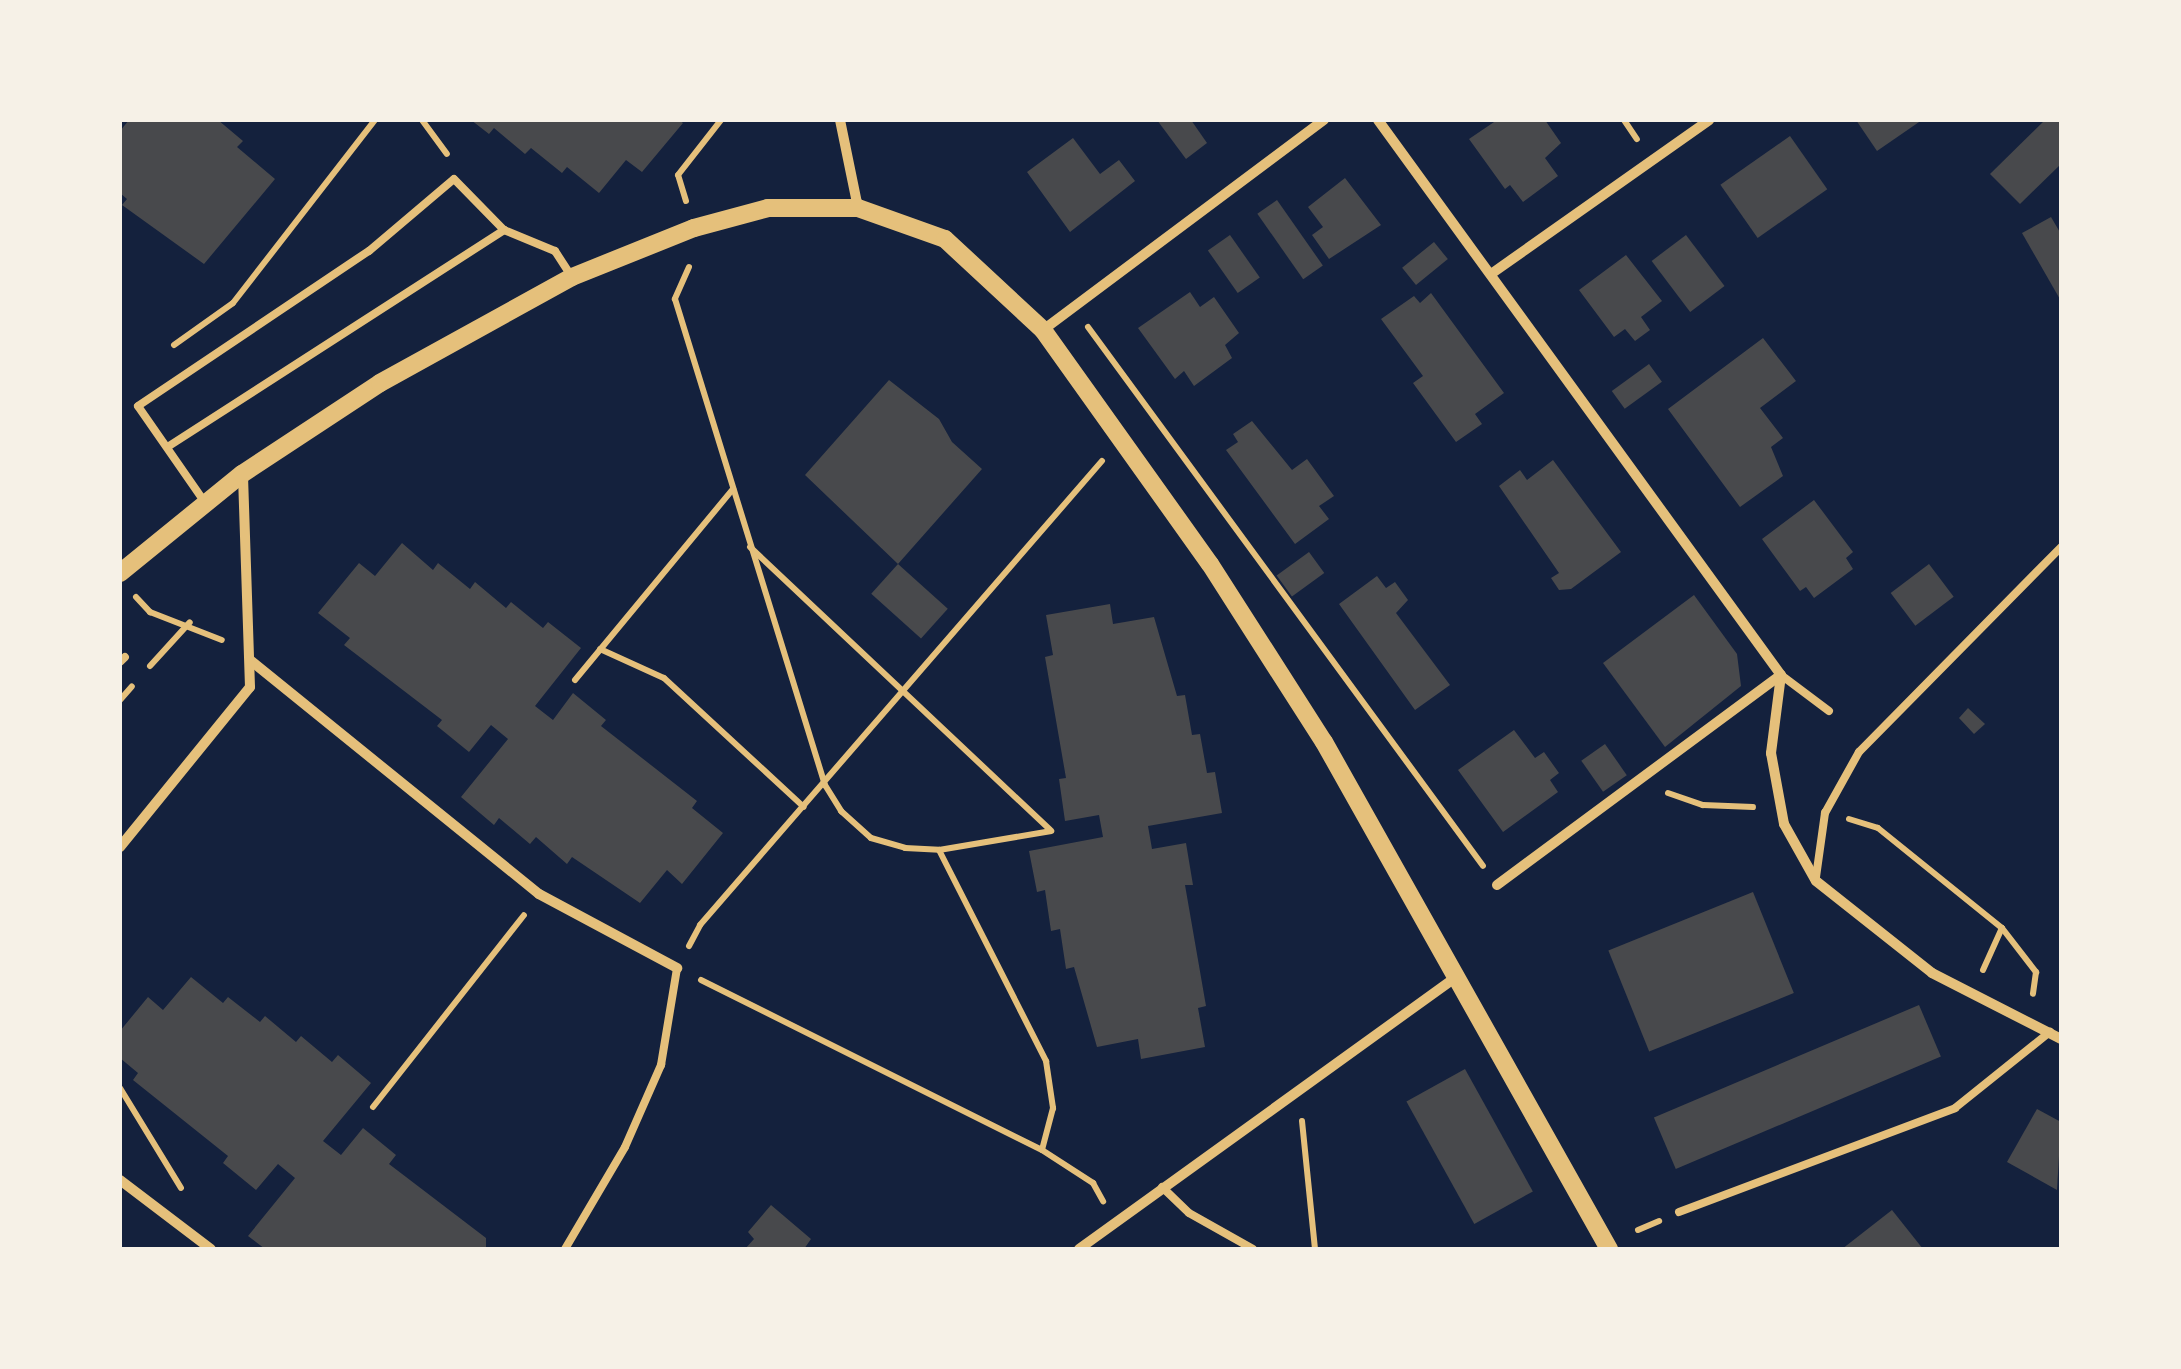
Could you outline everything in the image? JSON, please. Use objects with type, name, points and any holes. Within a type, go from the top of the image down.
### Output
[{"type":"street","points":[[840,120],[858,208]]},
{"type":"street","points":[[1043,330],[1324,120]]},
{"type":"street","points":[[1378,120],[1781,675],[1771,753],[1784,824],[1816,881],[1932,973],[2061,1039]]},
{"type":"street","points":[[1491,274],[1709,120]]},
{"type":"street","points":[[120,573],[242,474],[380,383],[572,277],[694,228],[768,208],[858,208],[945,239],[1043,330],[1122,437],[1324,742],[1452,980],[1608,1249]]},
{"type":"street","points":[[120,847],[250,687],[242,474]]},
{"type":"street","points":[[250,660],[539,894],[677,968]]},
{"type":"street","points":[[1497,885],[1781,675]]},
{"type":"street","points":[[1079,1249],[1452,980]]},
{"type":"street","points":[[2050,1032],[2061,1022]]},
{"type":"street","points":[[120,1180],[211,1249]]},
{"type":"lane","points":[[206,504],[138,406],[369,252],[454,179],[504,230],[554,251],[572,277]]},
{"type":"lane","points":[[169,446],[504,230]]},
{"type":"lane","points":[[1816,881],[1825,812],[1859,752],[2061,547]]},
{"type":"lane","points":[[1781,675],[1829,712]]},
{"type":"lane","points":[[565,1249],[625,1146],[661,1065],[677,968]]},
{"type":"lane","points":[[1679,1212],[1955,1108],[2050,1032]]},
{"type":"lane","points":[[1162,1186],[1189,1212],[1253,1249]]},
{"type":"path","points":[[168,349],[233,303],[375,120]]},
{"type":"path","points":[[422,120],[444,142],[454,179]]},
{"type":"path","points":[[1072,307],[1497,885]]},
{"type":"path","points":[[681,320],[749,546],[825,785],[841,811],[871,838],[939,850],[1051,831],[749,546]]},
{"type":"path","points":[[1093,1183],[1042,1150],[677,968],[700,925],[1122,437]]},
{"type":"path","points":[[574,680],[733,488]]},
{"type":"path","points":[[155,660],[190,622]]},
{"type":"path","points":[[600,649],[664,678],[804,807]]},
{"type":"path","points":[[1640,782],[1703,805],[1747,804],[1784,824]]},
{"type":"path","points":[[1825,812],[1878,828],[2002,928],[2036,972],[2030,1025]]},
{"type":"path","points":[[939,850],[1046,1061],[1053,1108],[1042,1150]]},
{"type":"path","points":[[373,1107],[539,894]]},
{"type":"path","points":[[1971,994],[2002,928]]},
{"type":"path","points":[[120,1088],[188,1201]]},
{"type":"path","points":[[1296,1092],[1315,1249]]},
{"type":"building","points":[[129,120],[218,120],[243,141],[237,147],[275,179],[204,264],[122,205],[127,199],[120,193],[120,131]]},
{"type":"building","points":[[471,120],[683,123],[642,172],[626,160],[599,193],[567,167],[562,173],[531,148],[525,154],[494,128],[489,134]]},
{"type":"building","points":[[1157,120],[1191,120],[1207,143],[1186,159]]},
{"type":"building","points":[[1497,120],[1545,120],[1561,143],[1545,158],[1558,176],[1523,202],[1510,185],[1505,189],[1469,139]]},
{"type":"building","points":[[1856,120],[1922,120],[1877,151]]},
{"type":"building","points":[[2045,120],[2061,120],[2061,164],[2020,204],[1990,174]]},
{"type":"building","points":[[1790,136],[1827,189],[1758,238],[1720,185]]},
{"type":"building","points":[[1073,138],[1100,174],[1119,160],[1135,181],[1070,232],[1027,172]]},
{"type":"building","points":[[1345,178],[1381,225],[1329,259],[1312,235],[1323,227],[1308,207]]},
{"type":"building","points":[[1277,200],[1323,266],[1303,279],[1257,214]]},
{"type":"building","points":[[2051,217],[2061,234],[2061,301],[2022,233]]},
{"type":"building","points":[[1230,235],[1260,278],[1238,293],[1208,250]]},
{"type":"building","points":[[1686,235],[1725,286],[1690,312],[1652,261]]},
{"type":"building","points":[[1434,242],[1448,259],[1416,285],[1402,268]]},
{"type":"building","points":[[1626,255],[1662,301],[1641,317],[1650,330],[1635,341],[1625,329],[1614,337],[1579,290]]},
{"type":"building","points":[[1190,292],[1200,307],[1214,297],[1239,333],[1225,345],[1232,358],[1194,386],[1184,371],[1175,379],[1138,328]]},
{"type":"building","points":[[1431,293],[1504,393],[1475,414],[1482,424],[1456,442],[1413,383],[1423,376],[1381,319],[1414,296],[1420,303]]},
{"type":"building","points":[[1763,338],[1796,381],[1760,408],[1783,438],[1771,447],[1783,476],[1740,507],[1668,409]]},
{"type":"building","points":[[1649,364],[1662,382],[1625,409],[1612,391]]},
{"type":"building","points":[[889,380],[939,419],[952,442],[982,469],[898,564],[805,475]]},
{"type":"building","points":[[1252,421],[1292,470],[1307,459],[1334,496],[1319,506],[1329,519],[1295,544],[1226,450],[1238,442],[1233,434]]},
{"type":"building","points":[[1553,460],[1621,552],[1571,589],[1559,590],[1551,578],[1559,573],[1499,486],[1520,470],[1527,480]]},
{"type":"building","points":[[1814,500],[1853,552],[1846,558],[1853,569],[1814,598],[1806,587],[1800,591],[1762,539]]},
{"type":"building","points":[[402,543],[433,570],[438,563],[470,589],[475,582],[506,608],[511,602],[543,628],[548,622],[581,648],[535,706],[553,720],[573,693],[606,720],[601,726],[697,801],[692,808],[723,833],[682,884],[667,870],[640,903],[572,857],[567,864],[536,837],[530,844],[499,818],[494,825],[461,797],[508,739],[491,725],[469,752],[437,726],[442,720],[344,645],[350,638],[318,613],[359,563],[375,576]]},
{"type":"building","points":[[1309,552],[1324,573],[1292,597],[1277,576]]},
{"type":"building","points":[[898,564],[948,609],[921,639],[871,594]]},
{"type":"building","points":[[1929,564],[1954,597],[1915,626],[1891,593]]},
{"type":"building","points":[[1377,576],[1386,588],[1395,582],[1408,600],[1396,613],[1450,685],[1415,710],[1339,604]]},
{"type":"building","points":[[1694,595],[1737,654],[1741,686],[1665,747],[1603,663]]},
{"type":"building","points":[[1110,604],[1113,624],[1154,617],[1177,696],[1185,695],[1192,735],[1200,734],[1207,773],[1215,772],[1222,813],[1148,826],[1152,849],[1186,843],[1193,885],[1185,885],[1206,1006],[1198,1008],[1205,1047],[1141,1059],[1138,1039],[1097,1047],[1074,967],[1066,969],[1060,929],[1051,931],[1045,890],[1037,892],[1029,851],[1103,837],[1099,815],[1065,821],[1059,779],[1066,778],[1045,657],[1053,655],[1046,615]]},
{"type":"building","points":[[1968,708],[1985,724],[1974,734],[1959,718]]},
{"type":"building","points":[[1514,730],[1535,758],[1544,752],[1559,773],[1550,780],[1558,792],[1503,832],[1458,770]]},
{"type":"building","points":[[1605,744],[1627,775],[1603,792],[1581,761]]},
{"type":"building","points":[[1753,892],[1794,993],[1649,1052],[1608,950]]},
{"type":"building","points":[[191,977],[223,1003],[228,997],[260,1022],[265,1016],[296,1042],[301,1036],[332,1062],[338,1055],[371,1083],[323,1141],[341,1155],[363,1128],[396,1155],[389,1164],[486,1238],[486,1249],[265,1249],[248,1236],[295,1178],[278,1164],[256,1190],[223,1163],[228,1156],[133,1080],[138,1073],[120,1058],[120,1031],[148,997],[163,1010]]},
{"type":"building","points":[[1919,1005],[1941,1057],[1676,1169],[1654,1118]]},
{"type":"building","points":[[1465,1069],[1533,1191],[1474,1224],[1406,1101]]},
{"type":"building","points":[[2037,1109],[2061,1122],[2057,1190],[2007,1162]]},
{"type":"building","points":[[771,1205],[811,1239],[804,1249],[745,1249],[754,1239],[748,1232]]},
{"type":"building","points":[[1892,1210],[1923,1249],[1842,1249]]}]
